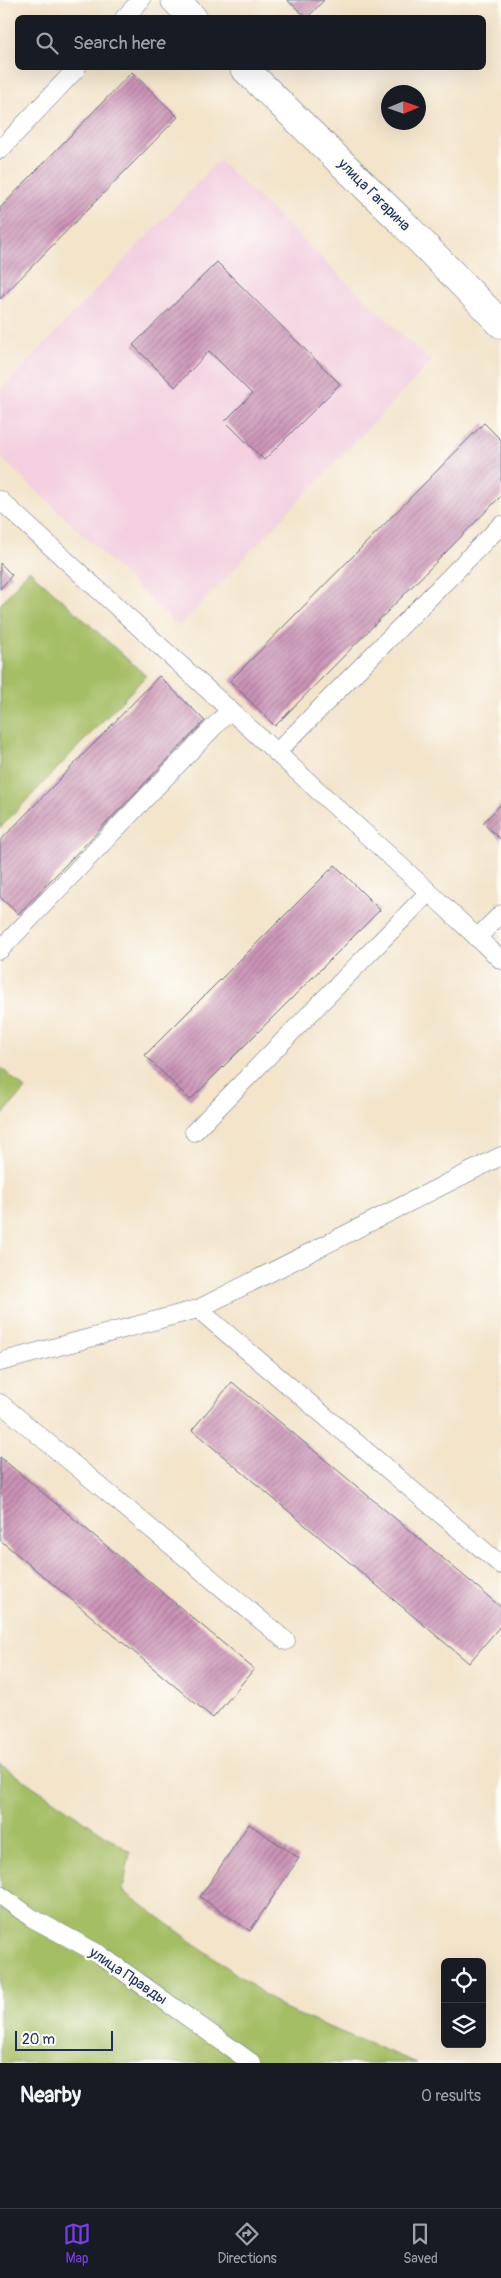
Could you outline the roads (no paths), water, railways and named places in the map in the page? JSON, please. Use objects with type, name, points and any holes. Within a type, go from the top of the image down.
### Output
[{"type":"main road","points":[[175,0],[190,15]]},
{"type":"main road","name":"улица Гагарина","points":[[246,70],[398,218],[501,324]]},
{"type":"lane","points":[[127,15],[141,0]]},
{"type":"lane","points":[[0,150],[75,70]]},
{"type":"lane","points":[[0,500],[277,752],[501,960]]},
{"type":"lane","points":[[277,752],[501,526]]},
{"type":"lane","points":[[0,950],[229,710]]},
{"type":"lane","points":[[194,1132],[429,892]]},
{"type":"lane","points":[[477,938],[501,914]]},
{"type":"lane","points":[[0,1362],[198,1309],[501,1156]]},
{"type":"lane","points":[[198,1309],[501,1565]]},
{"type":"lane","points":[[0,1403],[286,1642]]},
{"type":"lane","name":"улица Правды","points":[[0,1895],[32,1918],[99,1954],[252,2063]]}]
